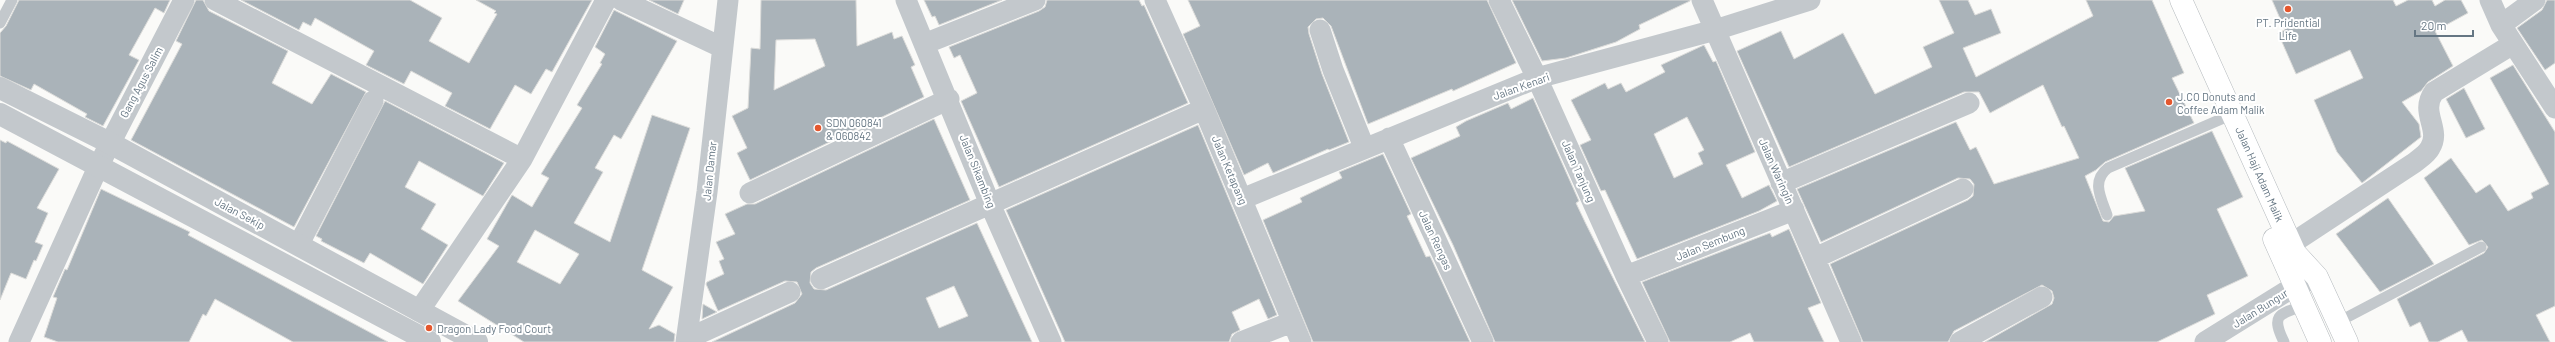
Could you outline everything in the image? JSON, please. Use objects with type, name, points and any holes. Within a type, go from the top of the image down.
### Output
[{"type":"main road","name":"Jalan Haji Adam Malik","points":[[2179,8],[2227,116],[2295,286],[2320,342]]},
{"type":"main road","name":"Jalan Haji Adam Malik","points":[[2227,116],[2295,253],[2317,277],[2347,342]]},
{"type":"street","name":"Gang Agus Salim","points":[[19,342],[98,165],[184,0]]},
{"type":"street","points":[[215,0],[522,159]]},
{"type":"street","points":[[419,311],[522,159],[606,0]]},
{"type":"street","points":[[621,0],[721,47]]},
{"type":"street","name":"Jalan Damar","points":[[687,340],[707,192],[721,47],[728,0]]},
{"type":"street","name":"Jalan Sikambing","points":[[906,0],[949,99],[990,204],[1051,342]]},
{"type":"street","points":[[924,44],[1036,0]]},
{"type":"street","name":"Jalan Ketapang","points":[[1155,0],[1204,109],[1301,342]]},
{"type":"street","name":"Jalan Tanjung","points":[[1499,0],[1537,78],[1626,276],[1658,342]]},
{"type":"street","name":"Jalan Waringin","points":[[1702,0],[1851,342]]},
{"type":"street","name":"Jalan Kenari","points":[[1242,199],[1364,147],[1537,78],[1715,30],[1810,0]]},
{"type":"street","points":[[2490,0],[2500,25],[2552,94]]},
{"type":"street","points":[[2500,25],[2535,0]]},
{"type":"street","points":[[1320,30],[1332,70],[1364,147]]},
{"type":"street","points":[[2291,244],[2414,164],[2430,150],[2433,141],[2428,100],[2434,92],[2513,44]]},
{"type":"street","name":"Jalan Sekip","points":[[0,88],[110,143],[477,342]]},
{"type":"street","points":[[750,193],[949,99]]},
{"type":"street","points":[[298,244],[373,101]]},
{"type":"street","points":[[1782,183],[1969,103]]},
{"type":"street","points":[[821,279],[1204,109]]},
{"type":"street","points":[[0,114],[430,342]]},
{"type":"street","name":"Jalan Rengas","points":[[1389,138],[1483,342]]},
{"type":"street","points":[[1815,258],[1963,189]]},
{"type":"street","name":"Jalan Sembung","points":[[1626,276],[1794,210]]},
{"type":"street","name":"Jalan Bungur","points":[[2205,342],[2295,286],[2317,277]]},
{"type":"street","points":[[687,340],[790,292]]},
{"type":"street","points":[[1960,342],[2042,297]]},
{"type":"street","points":[[1241,342],[1292,322]]},
{"type":"lane","points":[[0,24],[12,0]]},
{"type":"lane","points":[[2107,215],[2097,187],[2101,173],[2108,168],[2227,116]]},
{"type":"lane","points":[[2338,322],[2481,247]]},
{"type":"lane","points":[[2284,342],[2276,327],[2276,320],[2280,315],[2304,306]]},
{"type":"building","points":[[19,0],[170,0],[164,13],[155,8],[129,55],[139,60],[103,126],[85,117],[87,114],[34,84],[31,90],[0,76],[0,33],[6,26]]},
{"type":"building","points":[[196,0],[203,0],[209,11],[288,51],[272,83],[312,104],[331,74],[366,92],[294,227],[131,140],[182,44],[176,41]]},
{"type":"building","points":[[241,0],[410,0],[442,18],[429,41],[469,63],[497,14],[494,13],[496,11],[476,0],[592,0],[552,72],[546,69],[531,94],[515,85],[490,129],[445,106],[452,93],[411,71],[404,84],[366,65],[374,51],[315,18],[311,26],[303,22],[299,30]]},
{"type":"building","points":[[649,0],[684,0],[678,14]]},
{"type":"building","points":[[761,0],[856,0],[857,46],[892,32],[894,39],[902,36],[915,65],[911,67],[924,97],[750,180],[737,153],[747,148],[732,116],[748,108],[751,48],[760,49]],"holes":[[[815,39],[825,66],[774,90],[776,40]]]},
{"type":"building","points":[[924,0],[1002,0],[939,25],[935,16],[932,17]]},
{"type":"building","points":[[1047,0],[1139,0],[1142,6],[1144,5],[1188,103],[999,187],[961,101],[977,93],[960,55],[954,58],[949,47],[1039,11],[1045,7]]},
{"type":"building","points":[[1188,0],[1487,0],[1516,63],[1453,91],[1452,89],[1368,124],[1331,26],[1323,18],[1316,19],[1308,27],[1309,34],[1322,74],[1349,142],[1329,150],[1328,149],[1273,173],[1268,163],[1244,175],[1183,34],[1200,26]]},
{"type":"building","points":[[1512,0],[1690,1],[1639,25],[1640,29],[1616,42],[1566,58],[1542,61]]},
{"type":"building","points":[[1939,0],[1968,0],[1975,15],[1991,9],[2001,33],[1963,48],[1976,77],[2093,16],[2086,0],[2152,0],[2184,73],[2172,78],[2194,123],[2105,162],[2096,170],[2085,176],[2103,221],[2109,222],[2114,216],[2145,211],[2125,168],[2212,131],[2243,197],[2217,209],[2248,276],[2207,295],[2215,314],[2157,342],[1985,342],[2052,304],[2054,298],[2052,291],[2042,285],[1954,331],[1948,342],[1863,342],[1830,264],[1968,200],[1973,196],[1974,184],[1970,179],[1958,178],[1821,242],[1797,189],[1956,122],[1970,150],[1976,147],[1994,184],[2079,158],[2064,126],[2062,127],[2043,85],[1990,113],[1979,92],[1964,92],[1789,167],[1737,51],[1781,31],[1794,59],[1843,33],[1875,94],[1932,67],[1923,47],[1954,33]]},
{"type":"building","points":[[2272,0],[2393,0],[2396,6],[2408,0],[2432,0],[2435,6],[2445,0],[2461,0],[2468,13],[2435,31],[2453,66],[2428,82],[2421,91],[2402,102],[2419,124],[2421,137],[2362,183],[2337,152],[2314,100],[2363,78],[2350,50],[2296,74],[2278,33],[2285,30]]},
{"type":"building","points":[[2547,0],[2555,0],[2555,63],[2545,70],[2517,28],[2542,10]]},
{"type":"building","points":[[614,10],[677,41],[621,139],[614,135],[595,168],[603,172],[574,223],[610,242],[652,115],[690,128],[642,270],[673,287],[649,329],[659,325],[675,334],[674,342],[524,342],[458,301],[499,246],[487,239],[512,195],[532,207],[549,178],[541,174],[582,108],[577,105],[602,64],[600,63],[605,54],[595,47]],"holes":[[[535,230],[579,254],[560,284],[517,262]]]},
{"type":"building","points":[[1704,45],[1713,62],[1716,61],[1755,152],[1726,165],[1742,198],[1769,185],[1777,201],[1759,211],[1637,259],[1605,190],[1601,191],[1580,145],[1591,140],[1571,100],[1605,83],[1608,89],[1621,83],[1626,92],[1665,72],[1661,65]],"holes":[[[1687,117],[1704,150],[1698,153],[1703,164],[1674,178],[1654,134]]]},
{"type":"building","points":[[2513,65],[2555,132],[2555,306],[2536,315],[2550,342],[2468,342],[2462,330],[2438,342],[2429,342],[2420,322],[2410,327],[2397,299],[2484,253],[2488,247],[2482,240],[2469,245],[2424,178],[2451,158],[2476,193],[2490,184],[2508,211],[2533,198],[2531,193],[2549,184],[2490,78]]},
{"type":"building","points":[[2464,88],[2485,129],[2466,138],[2446,99]]},
{"type":"building","points":[[1533,98],[1579,201],[1576,203],[1645,342],[1495,342],[1453,245],[1411,158],[1460,136],[1456,127],[1466,121],[1508,103],[1511,109]]},
{"type":"building","points":[[385,101],[504,163],[483,196],[419,161],[405,187],[436,204],[421,229],[448,245],[423,284],[370,253],[364,263],[321,241],[322,239],[316,236]]},
{"type":"building","points":[[934,119],[970,200],[816,268],[811,272],[810,283],[814,289],[826,290],[977,223],[1032,342],[712,342],[795,303],[802,294],[797,282],[785,281],[718,311],[706,284],[707,282],[724,274],[719,261],[724,259],[716,242],[735,234],[725,214],[747,204],[755,204]],"holes":[[[954,286],[968,316],[939,328],[926,298]]]},
{"type":"building","points":[[1198,125],[1277,315],[1268,319],[1259,299],[1232,312],[1240,330],[1232,334],[1229,342],[1065,342],[1006,210]]},
{"type":"building","points":[[0,140],[6,143],[7,141],[59,169],[37,208],[48,213],[35,242],[43,245],[36,261],[34,260],[26,279],[11,273],[0,300]]},
{"type":"building","points":[[1383,154],[1411,214],[1407,216],[1426,257],[1430,256],[1470,342],[1313,342],[1263,220],[1302,202],[1300,198],[1342,178],[1339,172]]},
{"type":"building","points":[[101,189],[190,232],[188,235],[388,342],[293,342],[215,299],[206,316],[203,314],[189,342],[58,342],[44,337],[57,298],[53,297],[65,269],[67,270]]},
{"type":"building","points":[[2388,198],[2434,264],[2380,292],[2336,234]]},
{"type":"building","points":[[1789,229],[1821,303],[1808,308],[1824,342],[1754,342],[1750,333],[1730,342],[1670,342],[1642,282],[1770,233],[1772,237]]},
{"type":"building","points":[[703,304],[717,312],[702,319]]},
{"type":"place","name":"PT. Pridential Life","points":[[2288,9]]},
{"type":"place","name":"J.CO Donuts and Coffee Adam Malik","points":[[2169,102]]},
{"type":"place","name":"SDN 060841 & 060842","points":[[818,128]]},
{"type":"place","name":"Dragon Lady Food Court","points":[[429,328]]}]
